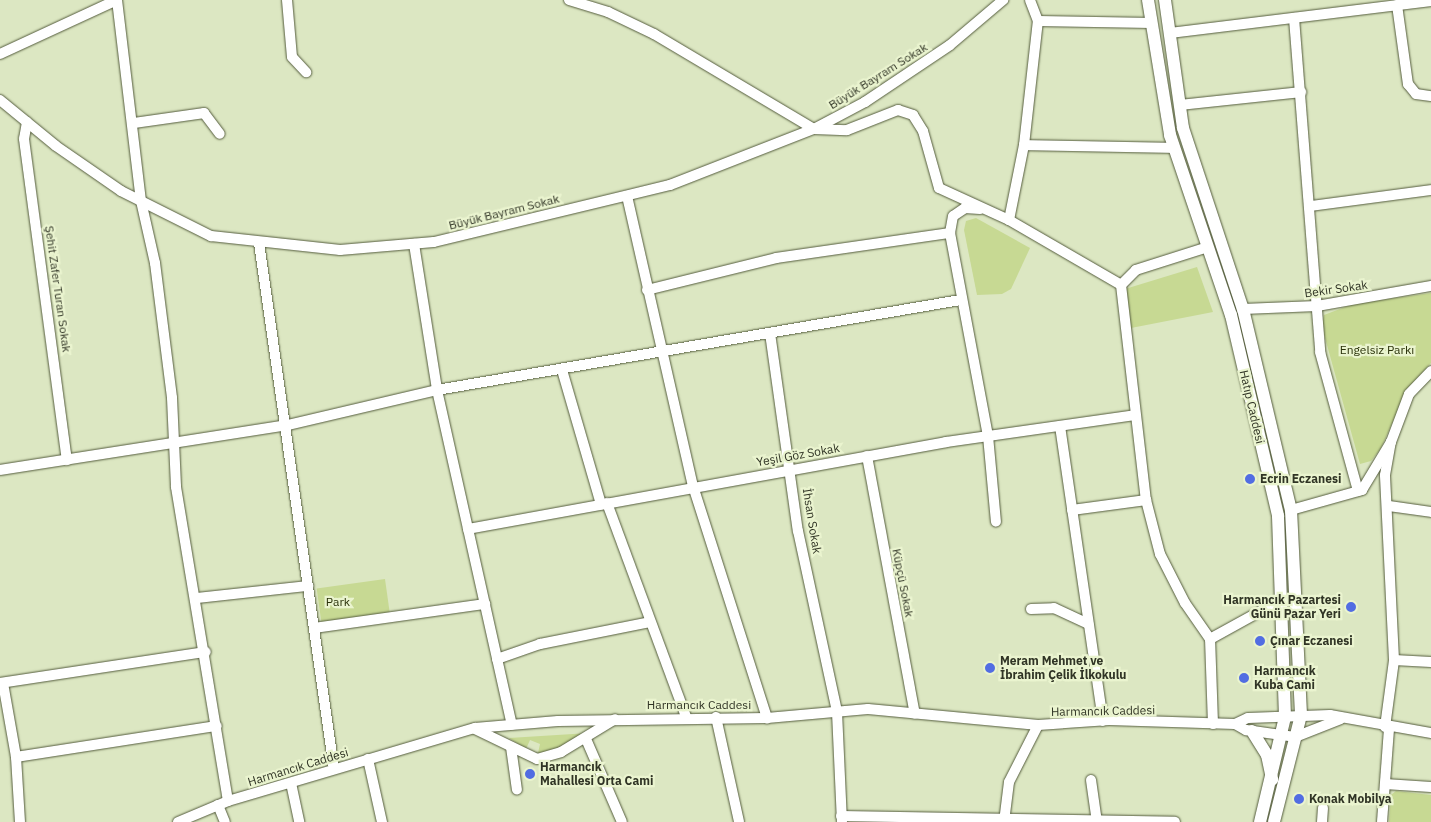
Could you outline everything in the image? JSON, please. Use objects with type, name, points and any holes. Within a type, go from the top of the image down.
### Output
[{"type":"main road","name":"Hatıp Caddesi","points":[[1148,0],[1174,148],[1231,315],[1278,516],[1285,717],[1289,737],[1274,822]]},
{"type":"main road","name":"Hatıp Caddesi","points":[[1165,0],[1183,128],[1243,309],[1291,510],[1301,715],[1289,737],[1272,780],[1260,822]]},
{"type":"main road","points":[[1252,731],[1267,755],[1272,780]]},
{"type":"street","points":[[0,54],[117,0],[134,123],[141,201],[155,263],[176,487],[197,598],[217,726],[225,822]]},
{"type":"street","points":[[288,0],[292,57],[306,72]]},
{"type":"street","points":[[569,0],[608,12],[654,34],[814,129],[847,130],[898,110],[913,115],[923,131],[939,188],[1009,220],[1121,285]]},
{"type":"street","name":"Büyük Bayram Sokak","points":[[0,100],[27,122],[141,201],[211,236],[258,243],[340,250],[414,244],[670,185],[814,129],[865,102],[950,45],[1003,0]]},
{"type":"street","points":[[1009,220],[1024,145],[1038,21],[1030,0]]},
{"type":"street","points":[[1170,34],[1391,4],[1431,1]]},
{"type":"street","points":[[1391,4],[1408,84],[1416,94],[1431,96]]},
{"type":"street","points":[[1294,18],[1311,206],[1320,352],[1358,491]]},
{"type":"street","points":[[1038,21],[1152,23]]},
{"type":"street","points":[[1180,105],[1301,92]]},
{"type":"street","points":[[134,123],[204,113],[220,134]]},
{"type":"street","name":"Şehit Zafer Turan Sokak","points":[[27,122],[24,139],[68,460]]},
{"type":"street","points":[[1024,145],[1174,148]]},
{"type":"street","points":[[1311,206],[1431,190]]},
{"type":"street","points":[[627,196],[661,353],[694,486],[767,718]]},
{"type":"street","points":[[986,209],[965,208],[953,216],[950,233],[960,300],[988,436],[996,522]]},
{"type":"street","points":[[647,290],[776,258],[950,233]]},
{"type":"street","points":[[258,243],[288,426],[334,769]]},
{"type":"street","points":[[414,244],[437,390],[512,725]]},
{"type":"street","points":[[1121,285],[1136,270],[1208,247]]},
{"type":"street","points":[[1121,285],[1146,500],[1160,554],[1184,603],[1210,640],[1213,724]]},
{"type":"street","name":"Bekir Sokak","points":[[1243,309],[1316,306],[1431,286]]},
{"type":"street","points":[[0,470],[288,426],[437,390],[661,353],[960,300]]},
{"type":"street","name":"İhsan Sokak","points":[[770,333],[792,469],[798,531],[838,712],[842,819]]},
{"type":"street","points":[[562,370],[604,504],[686,717]]},
{"type":"street","points":[[1382,822],[1387,728],[1394,660],[1389,506],[1385,476],[1391,442],[1409,394],[1431,371]]},
{"type":"street","name":"Yeşil Göz Sokak","points":[[468,529],[694,486],[867,456],[1135,415]]},
{"type":"street","points":[[1060,426],[1103,721]]},
{"type":"street","points":[[1291,510],[1358,491],[1391,442]]},
{"type":"street","name":"Küpçü Sokak","points":[[867,456],[915,714]]},
{"type":"street","points":[[1072,510],[1146,500]]},
{"type":"street","points":[[1389,506],[1431,512]]},
{"type":"street","points":[[197,598],[308,586]]},
{"type":"street","points":[[1210,640],[1281,600]]},
{"type":"street","points":[[314,628],[485,604]]},
{"type":"street","points":[[1031,609],[1054,608],[1089,624]]},
{"type":"street","points":[[497,659],[540,644],[650,622]]},
{"type":"street","points":[[20,822],[16,758],[2,683],[206,652]]},
{"type":"street","points":[[1394,660],[1431,662]]},
{"type":"street","name":"Harmancık Caddesi","points":[[178,822],[223,803],[474,728],[615,719],[686,717],[767,718],[838,712],[915,714],[1038,725],[1103,721],[1235,724]]},
{"type":"street","points":[[1235,724],[1248,718],[1301,715],[1341,719],[1387,728],[1431,733]]},
{"type":"street","points":[[716,717],[739,822]]},
{"type":"street","points":[[474,728],[537,758],[586,739],[615,719]]},
{"type":"street","points":[[1235,724],[1252,731],[1289,737],[1341,719]]},
{"type":"street","points":[[1004,821],[1009,782],[1038,725]]},
{"type":"street","points":[[16,758],[217,726]]},
{"type":"street","points":[[586,739],[622,822]]},
{"type":"street","points":[[511,747],[517,790]]},
{"type":"street","points":[[368,759],[382,822]]},
{"type":"street","points":[[1091,780],[1097,821]]},
{"type":"street","points":[[290,783],[299,822]]},
{"type":"street","points":[[1385,784],[1431,787]]},
{"type":"street","points":[[1322,822],[1323,808]]},
{"type":"street","points":[[842,819],[1175,822]]},
{"type":"green space","points":[[976,218],[1030,248],[1011,289],[1002,294],[977,295],[964,230],[966,221]]},
{"type":"green space","points":[[1197,267],[1213,312],[1131,328],[1125,289]]},
{"type":"green space","name":"Engelsiz Parkı","points":[[1431,293],[1431,363],[1408,388],[1381,448],[1371,461],[1360,464],[1322,327],[1324,315],[1353,304]]},
{"type":"green space","name":"Park","points":[[385,579],[390,613],[321,622],[317,589]]},
{"type":"green space","points":[[589,733],[550,752],[538,753],[540,744],[530,740],[526,749],[509,738]]},
{"type":"green space","points":[[1396,791],[1431,795],[1431,822],[1389,822],[1391,795]]},
{"type":"place","name":"Ecrin Eczanesi","points":[[1250,479]]},
{"type":"place","name":"Harmancık Pazartesi Günü Pazar Yeri","points":[[1351,607]]},
{"type":"place","name":"Çınar Eczanesi","points":[[1260,641]]},
{"type":"place","name":"Meram Mehmet ve İbrahim Çelik İlkokulu","points":[[990,668]]},
{"type":"place","name":"Harmancık Kuba Cami","points":[[1244,678]]},
{"type":"place","name":"Harmancık Mahallesi Orta Cami","points":[[530,774]]},
{"type":"place","name":"Konak Mobilya","points":[[1299,799]]}]
